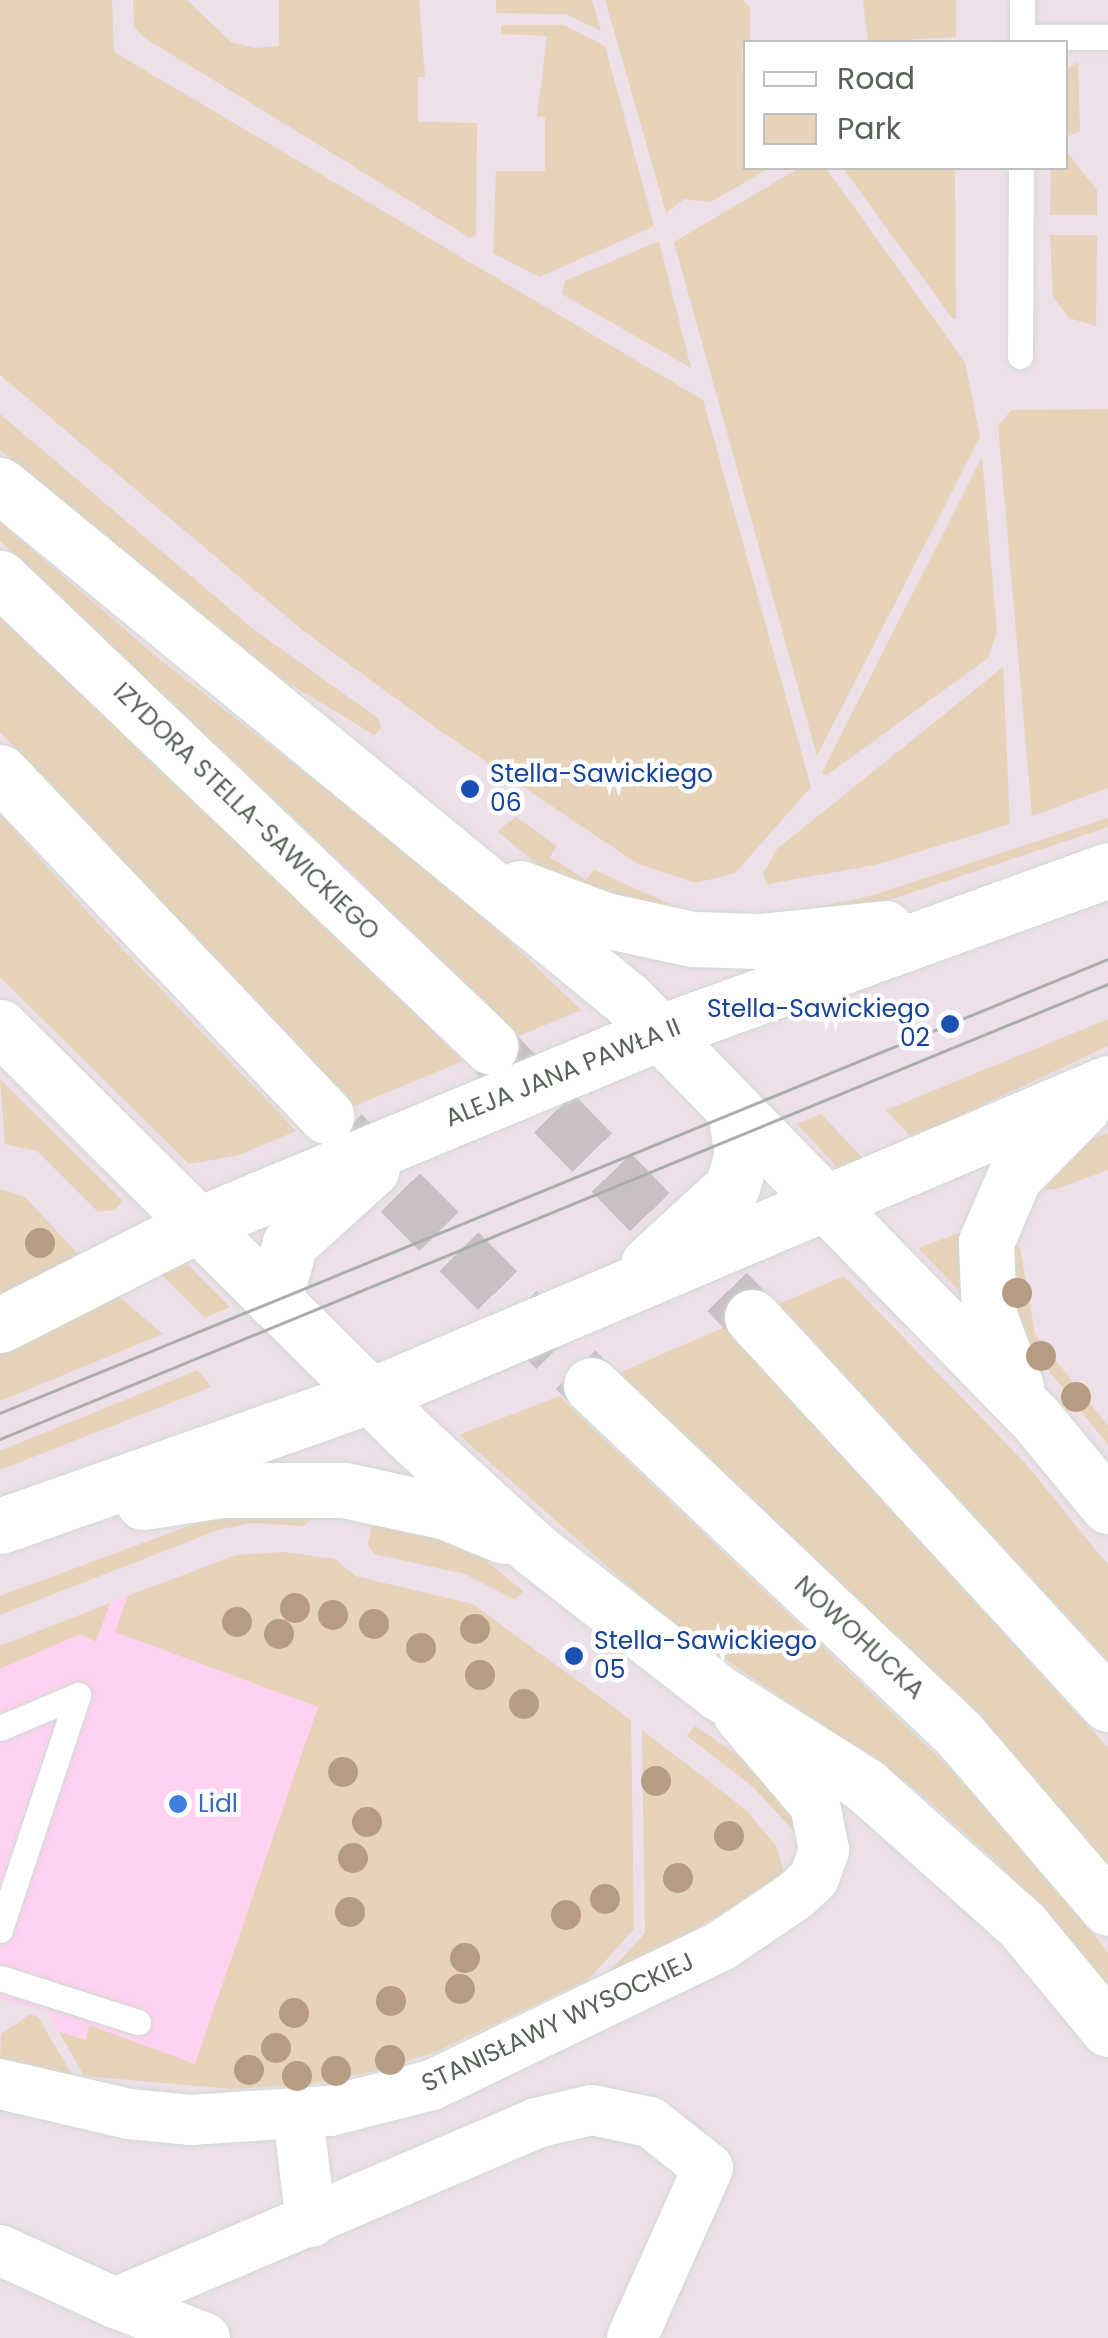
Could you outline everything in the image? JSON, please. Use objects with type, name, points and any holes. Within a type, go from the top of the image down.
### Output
[{"type":"main road","points":[[0,485],[220,671],[445,847],[662,1032],[735,1112],[1036,1419],[1108,1506]]},
{"type":"main road","name":"IZYDORA STELLA-SAWICKIEGO","points":[[0,578],[490,1046]]},
{"type":"main road","points":[[0,772],[326,1116]]},
{"type":"main road","points":[[445,847],[574,910],[693,939],[856,932],[996,910]]},
{"type":"main road","name":"ALEJA JANA PAWŁA II","points":[[0,1324],[197,1225],[413,1134],[662,1032],[1108,870]]},
{"type":"main road","points":[[0,1027],[274,1301],[534,1549],[719,1693],[865,1785],[972,1875],[1070,1978],[1108,2029]]},
{"type":"main road","points":[[0,1528],[372,1395],[1108,1086]]},
{"type":"main road","points":[[1036,1419],[993,1333],[984,1289],[986,1242],[1014,1176],[1108,1086]]},
{"type":"main road","points":[[616,1292],[732,1187],[742,1155],[735,1112]]},
{"type":"main road","name":"ALEJA JANA PAWŁA II","points":[[274,1301],[283,1255],[297,1234],[413,1134]]},
{"type":"main road","points":[[752,1317],[1108,1704]]},
{"type":"main road","name":"NOWOHUCKA","points":[[591,1385],[959,1734],[1108,1908]]},
{"type":"main road","points":[[0,1528],[164,1498],[304,1488],[446,1512],[534,1549]]},
{"type":"street","name":"STANISŁAWY WYSOCKIEJ","points":[[0,2084],[129,2114],[190,2120],[298,2115],[432,2085],[720,1946],[775,1913],[814,1878],[824,1835],[815,1805],[719,1693]]},
{"type":"street","points":[[115,2303],[536,2124],[592,2110],[650,2122],[708,2168],[632,2338]]},
{"type":"street","points":[[298,2115],[311,2222]]},
{"type":"street","points":[[0,2250],[115,2303],[205,2338]]},
{"type":"lane","points":[[1022,0],[1022,40],[1108,37]]},
{"type":"lane","points":[[1020,356],[1021,170]]},
{"type":"lane","points":[[0,1728],[78,1695],[0,1930]]},
{"type":"lane","points":[[0,1978],[138,2022]]},
{"type":"shaded area","name":"Lidl","points":[[128,1596],[116,1632],[319,1707],[195,2065],[90,2025],[86,2040],[59,2032],[47,2011],[0,1999],[0,1669],[80,1634],[95,1642],[110,1603]]},
{"type":"green space","points":[[0,0],[112,0],[114,52],[703,400],[811,787],[735,873],[696,883],[638,864],[436,728],[301,629],[0,375]]},
{"type":"green space","points":[[133,0],[187,0],[231,42],[256,48],[279,46],[279,0],[419,0],[425,77],[418,77],[418,122],[477,123],[476,235],[470,238],[145,38],[134,27]]},
{"type":"green space","points":[[496,0],[592,0],[601,31],[566,14],[496,13]]},
{"type":"green space","points":[[605,0],[742,0],[750,6],[750,40],[743,40],[742,49],[743,170],[766,170],[711,202],[684,199],[666,213]]},
{"type":"green space","points":[[863,0],[956,0],[956,37],[868,40]]},
{"type":"green space","points":[[501,25],[564,25],[605,46],[654,226],[540,277],[493,253],[496,171],[545,171],[545,117],[537,116],[547,36],[501,34]]},
{"type":"green space","points":[[1078,62],[1080,131],[1068,136],[1068,69]]},
{"type":"green space","points":[[1068,154],[1097,190],[1097,215],[1050,215],[1051,170],[1068,170]]},
{"type":"green space","points":[[796,170],[827,170],[965,362],[980,437],[817,756],[674,242]]},
{"type":"green space","points":[[844,170],[955,170],[956,319]]},
{"type":"green space","points":[[1050,235],[1097,235],[1096,326],[1069,318],[1053,297]]},
{"type":"green space","points":[[659,241],[691,368],[562,294],[565,281]]},
{"type":"green space","points":[[1108,409],[1108,788],[1032,816],[998,426],[1011,410]]},
{"type":"green space","points":[[0,414],[252,628],[379,719],[381,728],[374,735],[239,653],[0,450]]},
{"type":"green space","points":[[982,457],[997,631],[988,658],[827,775],[822,772]]},
{"type":"green space","points":[[0,522],[158,658],[461,894],[581,1010],[514,1038],[360,881],[0,541]]},
{"type":"green space","points":[[0,616],[303,901],[463,1061],[352,1107],[0,732]]},
{"type":"green space","points":[[1003,667],[1010,824],[875,865],[768,884],[763,874],[777,849]]},
{"type":"green space","points":[[0,814],[93,918],[296,1131],[239,1155],[189,1164],[0,977]]},
{"type":"green space","points":[[516,817],[557,846],[550,857],[586,880],[594,870],[681,909],[647,912],[539,866],[497,831]]},
{"type":"green space","points":[[1108,818],[1108,827],[898,897],[858,908],[792,912],[867,897]]},
{"type":"green space","points":[[1108,1019],[1108,1046],[912,1138],[886,1110]]},
{"type":"green space","points":[[0,1079],[123,1201],[114,1210],[98,1212],[37,1151],[5,1144]]},
{"type":"green space","points":[[821,1114],[863,1158],[839,1169],[797,1124]]},
{"type":"green space","points":[[1108,1133],[1108,1170],[1056,1189],[1029,1190],[1078,1145]]},
{"type":"green space","points":[[0,1189],[25,1197],[79,1255],[0,1294]]},
{"type":"green space","points":[[967,1230],[963,1295],[918,1248]]},
{"type":"green space","points":[[1008,1237],[1020,1248],[1035,1334],[1108,1426],[1108,1445],[1015,1328]]},
{"type":"green space","points":[[187,1264],[230,1307],[205,1318],[161,1274]]},
{"type":"green space","points":[[844,1276],[1026,1464],[1108,1565],[1108,1661],[779,1304]]},
{"type":"green space","points":[[116,1294],[163,1334],[0,1401],[0,1353]]},
{"type":"green space","points":[[725,1327],[1108,1748],[1108,1866],[973,1708],[614,1375]]},
{"type":"green space","points":[[198,1370],[211,1387],[0,1470],[0,1451]]},
{"type":"green space","points":[[559,1396],[949,1767],[1058,1885],[1108,1953],[1108,1986],[996,1861],[915,1789],[668,1620],[459,1435]]},
{"type":"green space","points":[[374,1512],[472,1549],[523,1591],[515,1600],[465,1574],[374,1554],[368,1544]]},
{"type":"green space","points":[[221,1514],[318,1514],[304,1526],[252,1523],[218,1530],[0,1615],[0,1596]]},
{"type":"green space","points":[[284,1552],[335,1559],[355,1576],[473,1604],[631,1720],[634,1929],[588,1980],[435,2052],[377,2071],[311,2084],[232,2089],[84,2076],[59,2032],[86,2040],[89,2025],[195,2064],[318,1707],[115,1632],[128,1596],[236,1555]]},
{"type":"green space","points":[[110,1603],[96,1642],[80,1634],[0,1669],[0,1646]]},
{"type":"green space","points":[[695,1726],[783,1786],[804,1842],[753,1787],[687,1736]]},
{"type":"green space","points":[[642,1730],[745,1809],[777,1847],[785,1879],[602,1980],[645,1933]]},
{"type":"green space","points":[[30,2014],[38,2017],[73,2076],[0,2061],[1,2034]]},
{"type":"tunnel","points":[[496,1053],[752,1317]]},
{"type":"tunnel","points":[[342,1133],[591,1385]]},
{"type":"tram line","points":[[0,1413],[1108,959]]},
{"type":"tram line","points":[[0,1439],[1108,984]]},
{"type":"place","name":"Stella-Sawickiego 06","points":[[470,789]]},
{"type":"place","name":"Stella-Sawickiego 02","points":[[950,1024]]},
{"type":"place","name":"Stella-Sawickiego 05","points":[[574,1656]]},
{"type":"place","name":"Lidl","points":[[178,1804]]}]
